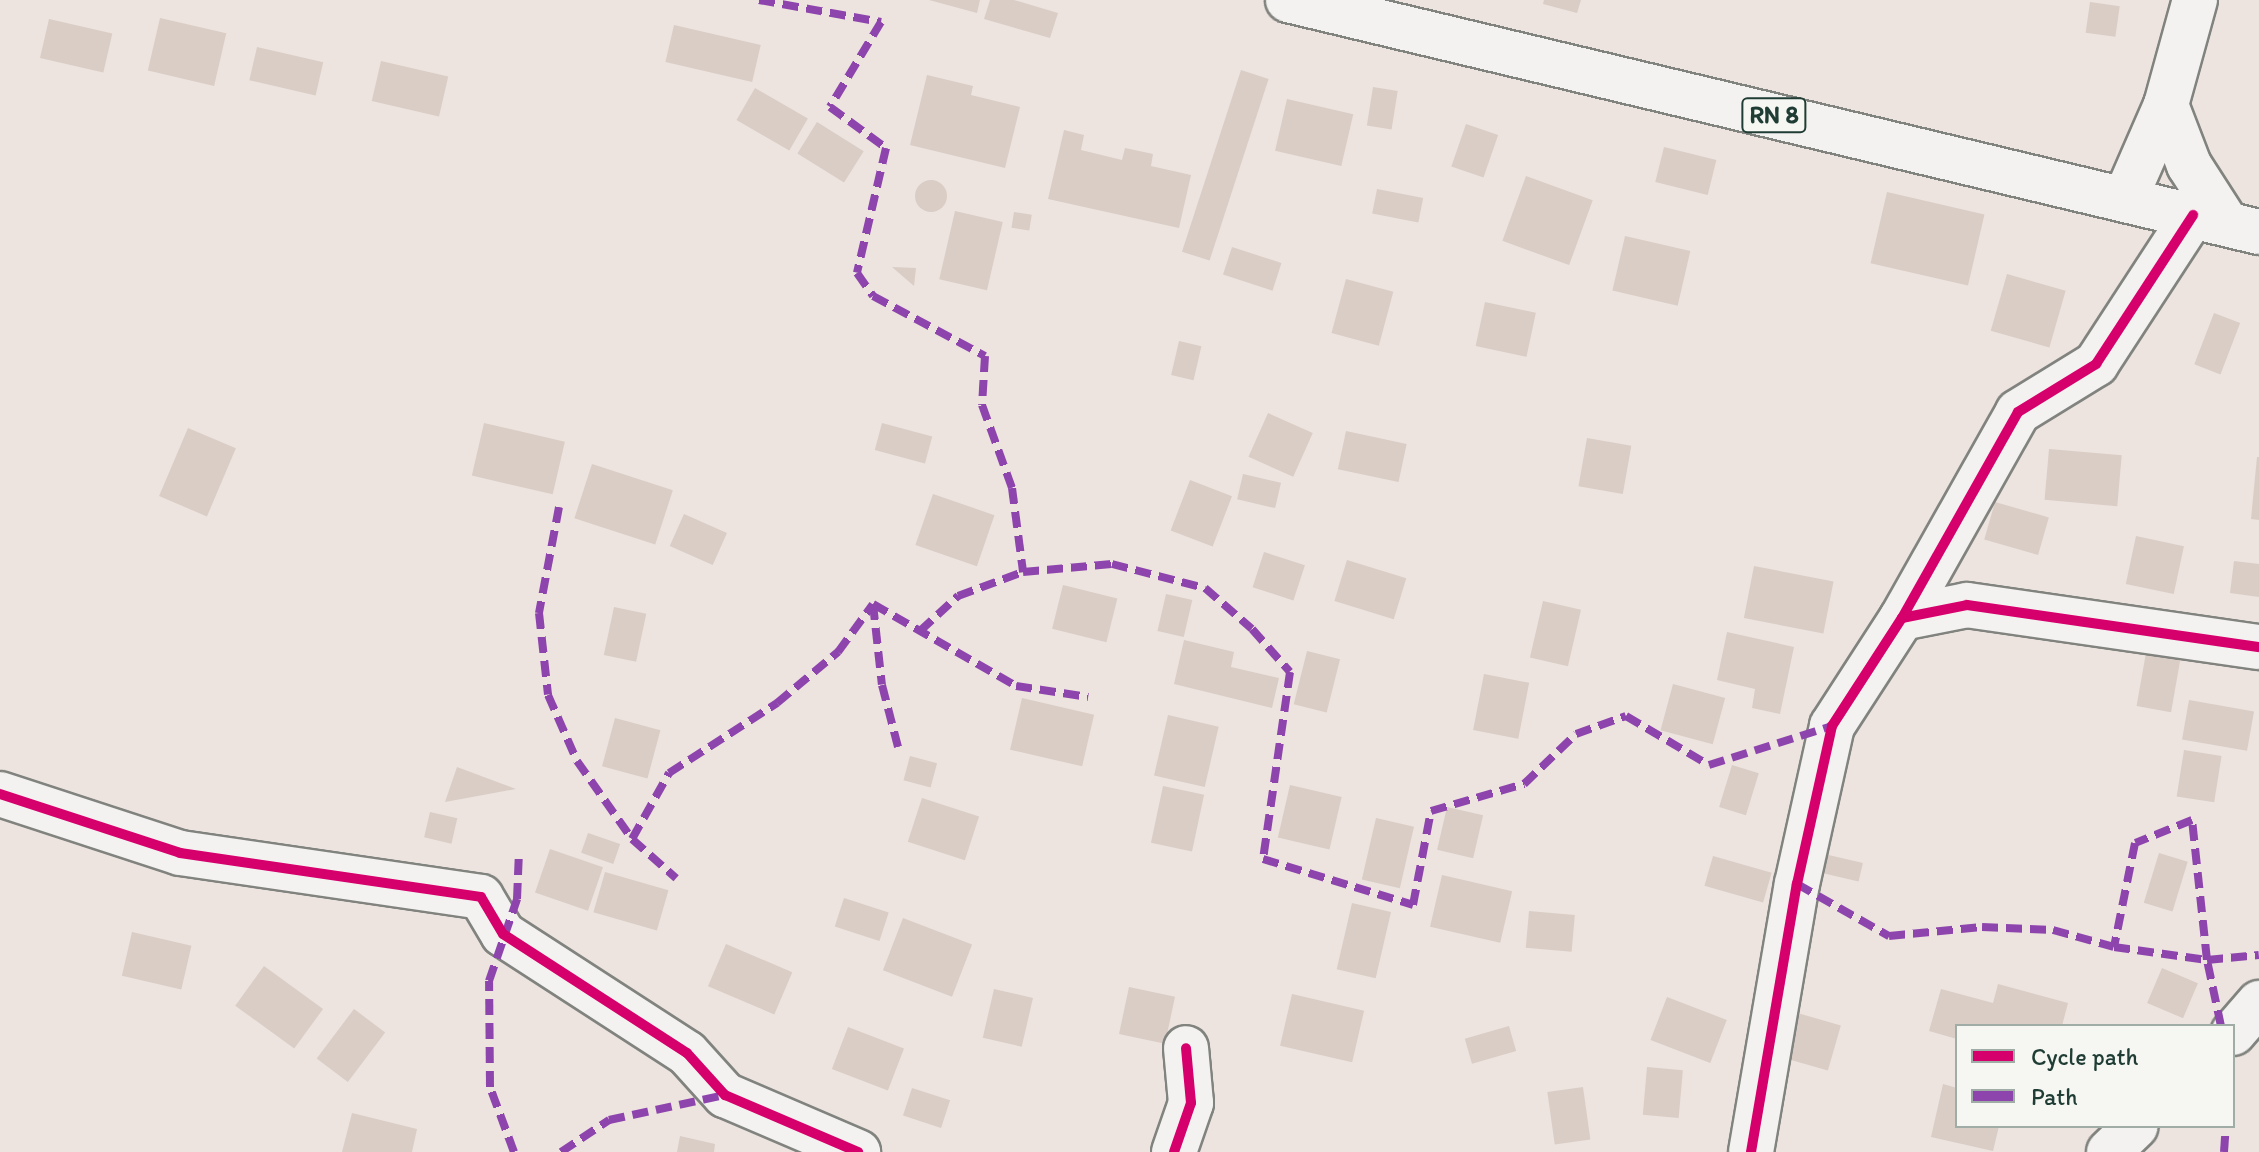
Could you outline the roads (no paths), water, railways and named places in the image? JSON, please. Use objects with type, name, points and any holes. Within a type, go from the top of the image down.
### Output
[{"type":"street","name":"RN 8","points":[[1288,0],[2226,224]]},
{"type":"street","points":[[2125,199],[2166,105],[2195,0]]},
{"type":"street","points":[[1751,1152],[1799,872],[1832,726],[1902,618],[2018,412],[2096,364],[2226,224],[2189,165],[2166,105]]},
{"type":"street","points":[[1902,618],[1967,605],[2259,647]]},
{"type":"street","points":[[0,794],[180,853],[481,897],[503,934],[687,1053],[725,1095],[858,1152]]},
{"type":"street","points":[[2235,1031],[2259,1003]]},
{"type":"street","points":[[1174,1152],[1191,1103],[1186,1048]]},
{"type":"street","points":[[2109,1152],[2134,1128]]}]
